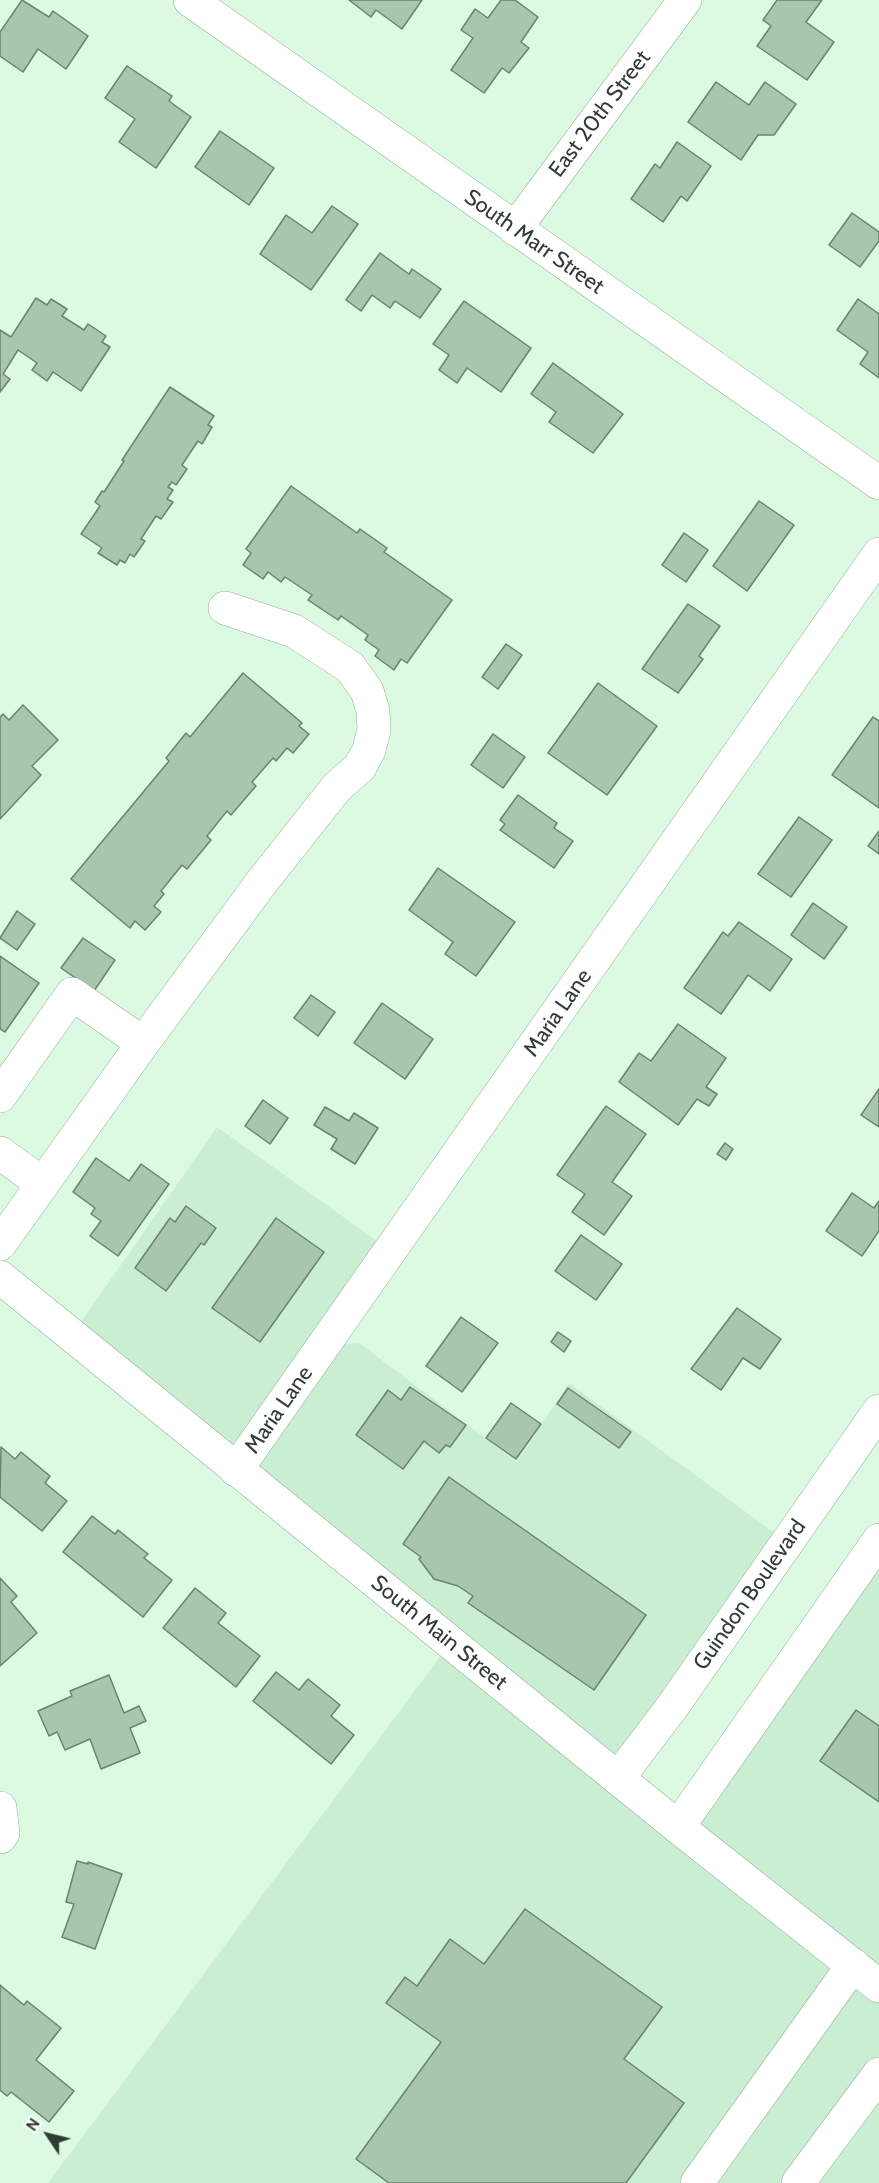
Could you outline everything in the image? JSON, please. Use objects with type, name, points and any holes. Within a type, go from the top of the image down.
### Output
[{"type":"street","name":"South Marr Street","points":[[190,0],[879,483]]},
{"type":"street","name":"East 20th Street","points":[[515,229],[685,0]]},
{"type":"street","name":"Maria Lane","points":[[236,1470],[879,554]]},
{"type":"street","points":[[0,1244],[143,1043],[261,883],[337,787],[360,767],[372,740],[374,720],[371,701],[362,683],[350,667],[294,631],[225,608]]},
{"type":"street","points":[[0,1096],[72,994],[143,1043]]},
{"type":"street","points":[[0,1153],[43,1184]]},
{"type":"street","name":"South Main Street","points":[[0,1277],[678,1827],[879,1986]]},
{"type":"street","name":"Guindon Boulevard","points":[[618,1778],[670,1710],[879,1411]]},
{"type":"street","points":[[678,1827],[879,1540]]},
{"type":"street","points":[[0,1808],[3,1833],[0,1838]]},
{"type":"street","points":[[697,2183],[853,1965]]},
{"type":"street","points":[[798,2183],[879,2074]]},
{"type":"shaded area","points":[[217,1127],[391,1251],[325,1346],[359,1343],[517,1462],[569,1383],[787,1542],[619,1777],[678,1827],[879,1540],[879,2183],[48,2183],[451,1642],[72,1335]]},
{"type":"building","points":[[22,0],[49,17],[53,11],[88,36],[66,69],[38,49],[23,72],[0,56],[0,32]]},
{"type":"building","points":[[349,0],[422,0],[402,29],[376,10],[371,17]]},
{"type":"building","points":[[501,0],[515,0],[538,17],[521,42],[529,48],[509,73],[502,68],[484,93],[451,70],[473,38],[461,30],[475,9],[488,18]]},
{"type":"building","points":[[777,0],[822,0],[806,22],[834,42],[807,80],[757,46],[771,26],[763,20]]},
{"type":"building","points":[[127,66],[172,96],[169,101],[191,117],[156,168],[119,142],[135,119],[105,98]]},
{"type":"building","points":[[716,82],[749,105],[765,82],[796,104],[774,135],[758,135],[741,160],[688,122]]},
{"type":"building","points":[[220,131],[274,168],[249,205],[195,167]]},
{"type":"building","points":[[677,142],[711,166],[687,201],[681,196],[663,222],[631,199],[655,164],[660,168]]},
{"type":"building","points":[[332,206],[358,224],[311,290],[260,254],[286,215],[312,233]]},
{"type":"building","points":[[852,213],[879,232],[879,241],[860,267],[829,245]]},
{"type":"building","points":[[380,253],[409,274],[412,269],[441,289],[420,318],[395,301],[390,308],[372,295],[361,311],[346,300]]},
{"type":"building","points":[[36,298],[47,305],[51,299],[67,309],[62,316],[84,330],[88,324],[106,336],[102,342],[110,347],[81,391],[53,372],[47,381],[32,370],[37,363],[18,350],[3,374],[10,379],[0,392],[0,330],[11,337]]},
{"type":"building","points":[[858,299],[879,314],[879,378],[860,364],[868,352],[837,330]]},
{"type":"building","points":[[464,301],[531,348],[501,392],[467,368],[457,383],[439,370],[449,355],[433,344]]},
{"type":"building","points":[[553,363],[623,414],[593,453],[549,422],[556,412],[531,394]]},
{"type":"building","points":[[170,387],[214,416],[208,425],[212,427],[202,444],[198,441],[182,465],[187,469],[176,485],[172,482],[168,487],[173,490],[167,499],[173,502],[161,519],[156,516],[141,539],[145,541],[134,557],[130,554],[125,563],[120,560],[117,565],[98,553],[102,548],[81,534],[100,506],[95,502],[102,491],[104,492]]},
{"type":"building","points":[[291,486],[357,533],[360,529],[387,548],[384,552],[452,600],[407,663],[401,659],[394,670],[375,656],[379,650],[365,640],[368,635],[341,616],[338,620],[308,600],[312,595],[285,577],[281,582],[268,572],[263,579],[243,565],[251,553],[246,549]]},
{"type":"building","points":[[759,501],[794,525],[747,591],[713,566]]},
{"type":"building","points":[[684,533],[708,550],[686,582],[662,565]]},
{"type":"building","points":[[688,604],[720,626],[699,656],[703,659],[678,693],[642,669]]},
{"type":"building","points":[[506,644],[522,655],[498,689],[482,677]]},
{"type":"building","points":[[243,673],[302,723],[299,726],[309,734],[293,753],[287,748],[276,761],[273,758],[252,782],[256,786],[231,815],[227,811],[207,836],[211,840],[187,869],[182,865],[161,891],[164,894],[154,906],[161,912],[145,930],[135,921],[130,928],[71,879],[169,761],[166,758],[186,733],[190,737]]},
{"type":"building","points":[[598,683],[657,726],[607,795],[548,753]]},
{"type":"building","points":[[23,705],[58,740],[32,766],[41,775],[0,819],[0,717],[3,714],[9,720]]},
{"type":"building","points":[[873,717],[879,721],[879,808],[832,775]]},
{"type":"building","points":[[493,734],[525,757],[503,788],[471,765]]},
{"type":"building","points":[[518,795],[557,823],[554,828],[573,841],[554,868],[500,830],[505,824],[500,820]]},
{"type":"building","points":[[799,817],[832,840],[791,897],[758,874]]},
{"type":"building","points":[[879,831],[879,854],[868,846]]},
{"type":"building","points":[[438,868],[515,922],[476,976],[445,954],[453,942],[409,910]]},
{"type":"building","points":[[813,903],[847,927],[824,959],[791,935]]},
{"type":"building","points":[[17,911],[35,924],[17,950],[0,938]]},
{"type":"building","points":[[739,922],[792,959],[770,991],[748,975],[721,1014],[684,988],[723,932],[728,936]]},
{"type":"building","points":[[83,938],[115,960],[94,991],[61,968]]},
{"type":"building","points":[[0,956],[39,983],[5,1032],[0,1029]]},
{"type":"building","points":[[311,995],[335,1012],[318,1036],[294,1018]]},
{"type":"building","points":[[382,1003],[433,1039],[405,1079],[354,1043]]},
{"type":"building","points":[[678,1024],[726,1058],[706,1087],[717,1094],[709,1106],[697,1099],[678,1125],[619,1082],[639,1053],[651,1061]]},
{"type":"building","points":[[879,1089],[879,1127],[861,1115]]},
{"type":"building","points":[[263,1100],[288,1118],[270,1144],[245,1126]]},
{"type":"building","points":[[606,1106],[646,1134],[612,1182],[632,1196],[604,1235],[572,1212],[585,1194],[557,1175]]},
{"type":"building","points":[[325,1107],[349,1121],[354,1113],[378,1128],[355,1164],[331,1149],[337,1139],[314,1125]]},
{"type":"building","points":[[725,1143],[733,1149],[726,1160],[717,1154]]},
{"type":"building","points":[[96,1158],[129,1181],[141,1164],[169,1184],[118,1256],[90,1236],[101,1221],[91,1214],[95,1208],[73,1192]]},
{"type":"building","points":[[852,1193],[874,1208],[879,1201],[879,1231],[862,1256],[826,1231]]},
{"type":"building","points":[[186,1206],[216,1228],[204,1245],[201,1243],[166,1291],[135,1268],[170,1218],[175,1222]]},
{"type":"building","points":[[276,1218],[324,1252],[260,1342],[212,1308]]},
{"type":"building","points":[[581,1235],[622,1264],[596,1300],[555,1271]]},
{"type":"building","points":[[737,1308],[781,1339],[760,1369],[743,1358],[721,1390],[691,1369]]},
{"type":"building","points":[[461,1317],[498,1343],[462,1392],[426,1366]]},
{"type":"building","points":[[558,1332],[571,1341],[564,1352],[551,1342]]},
{"type":"building","points":[[410,1387],[466,1425],[450,1447],[446,1445],[439,1453],[424,1441],[403,1469],[356,1435],[388,1390],[401,1400]]},
{"type":"building","points":[[568,1388],[631,1432],[619,1448],[557,1404]]},
{"type":"building","points":[[511,1403],[541,1424],[516,1459],[486,1438]]},
{"type":"building","points":[[1,1447],[15,1459],[21,1452],[50,1476],[45,1483],[67,1501],[42,1531],[0,1497]]},
{"type":"building","points":[[449,1477],[646,1615],[594,1690],[468,1603],[473,1596],[458,1586],[434,1579],[419,1559],[421,1557],[403,1544]]},
{"type":"building","points":[[92,1516],[115,1534],[118,1530],[148,1554],[144,1558],[172,1580],[143,1617],[63,1552]]},
{"type":"building","points":[[0,1578],[17,1596],[11,1602],[37,1633],[0,1666]]},
{"type":"building","points":[[195,1588],[226,1613],[218,1623],[260,1656],[236,1687],[163,1628]]},
{"type":"building","points":[[276,1672],[299,1690],[308,1679],[340,1705],[331,1716],[354,1735],[331,1764],[253,1701]]},
{"type":"building","points":[[109,1675],[124,1713],[139,1706],[146,1721],[130,1728],[140,1753],[101,1769],[90,1739],[65,1750],[57,1732],[49,1736],[38,1711],[72,1696],[70,1691]]},
{"type":"building","points":[[856,1710],[879,1726],[879,1802],[820,1761]]},
{"type":"building","points":[[77,1861],[88,1864],[88,1862],[122,1874],[95,1949],[62,1937],[74,1904],[66,1902]]},
{"type":"building","points":[[525,1909],[662,2007],[624,2059],[684,2103],[626,2183],[389,2183],[356,2159],[441,2042],[386,2003],[405,1977],[417,1986],[450,1939],[484,1964]]},
{"type":"building","points":[[0,1985],[24,2005],[27,2001],[61,2028],[36,2060],[74,2091],[49,2122],[11,2092],[7,2096],[0,2090]]}]
